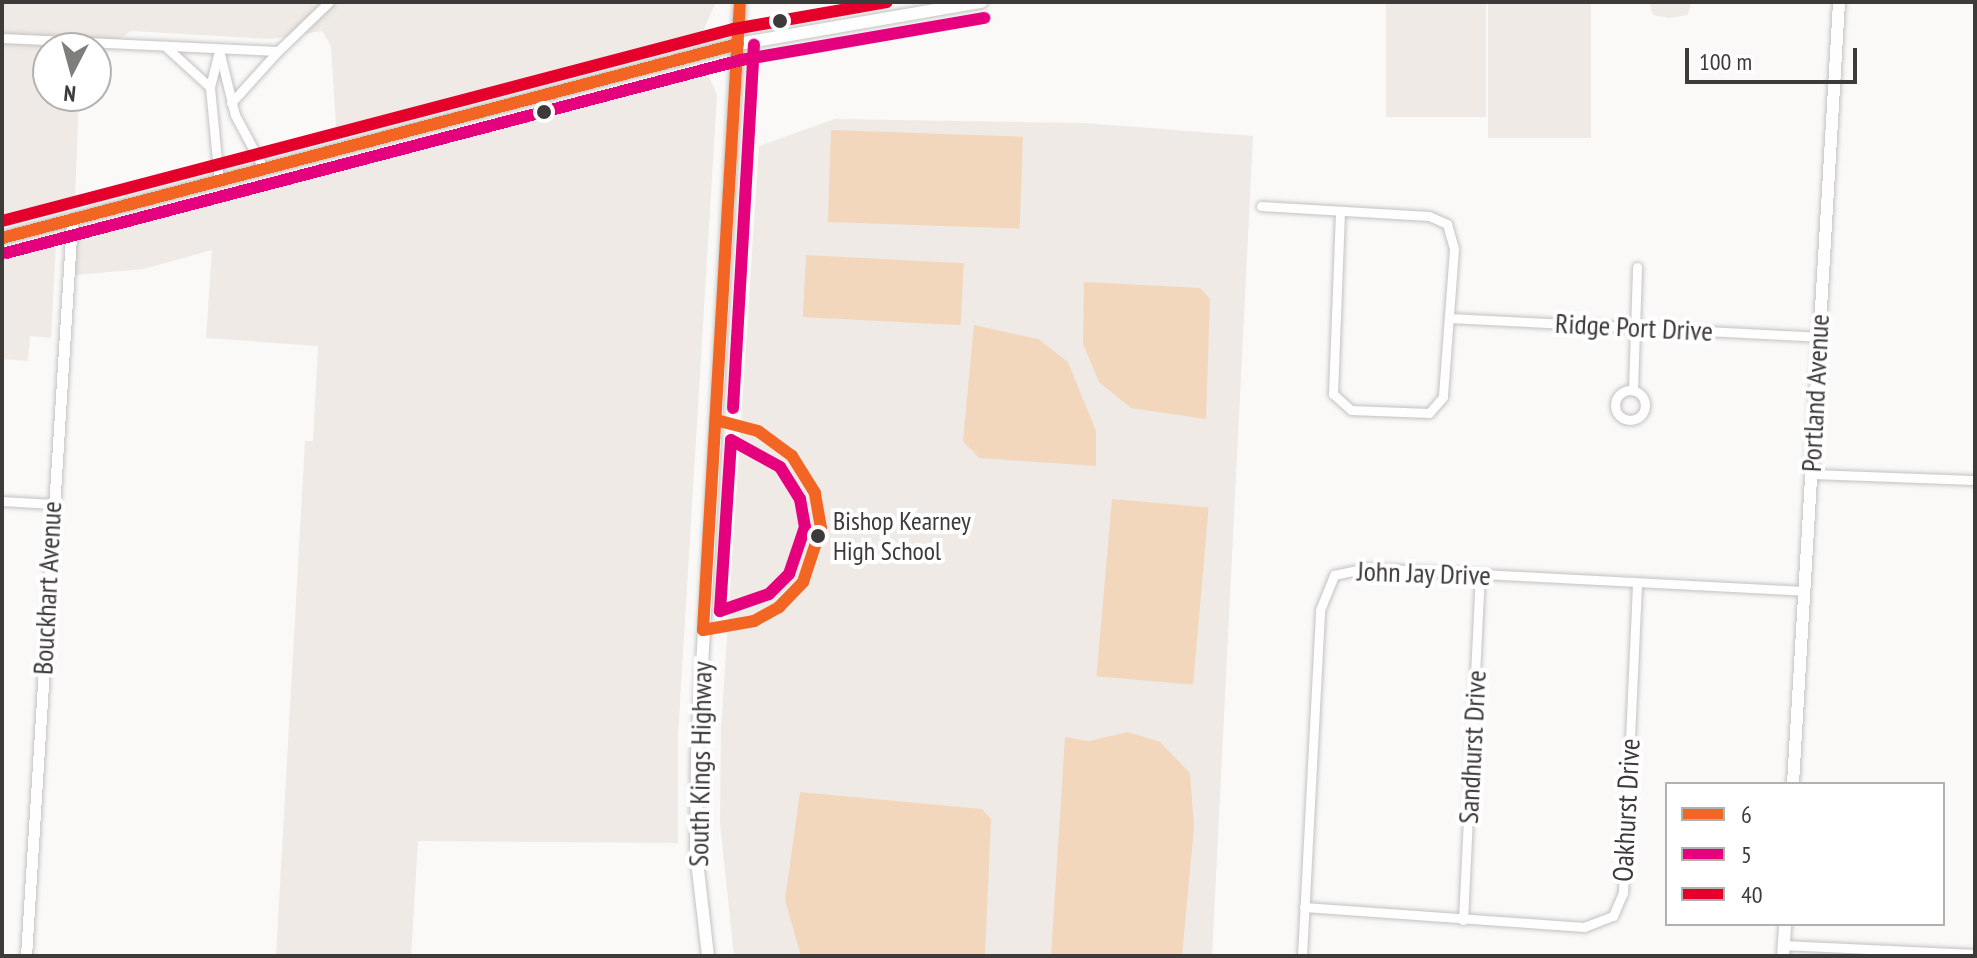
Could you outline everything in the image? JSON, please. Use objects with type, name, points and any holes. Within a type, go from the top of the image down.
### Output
[{"type":"main road","name":"South Kings Highway","points":[[708,956],[696,853],[697,753],[740,2]]},
{"type":"main road","points":[[2,238],[738,44],[981,2]]},
{"type":"main road","name":"Portland Avenue","points":[[1793,782],[1839,2]]},
{"type":"main road","points":[[1783,951],[1785,926]]},
{"type":"street","points":[[231,103],[278,51],[329,2]]},
{"type":"street","points":[[2,38],[219,51],[278,51]]},
{"type":"street","points":[[166,47],[210,87]]},
{"type":"street","points":[[219,51],[210,87],[219,181]]},
{"type":"street","points":[[219,51],[231,103],[264,169]]},
{"type":"street","points":[[1261,206],[1429,216],[1447,224],[1454,240],[1443,397],[1436,410],[1415,415],[1339,404],[1331,380],[1340,211]]},
{"type":"street","name":"Bouckhart Avenue","points":[[26,956],[72,220]]},
{"type":"street","points":[[1633,390],[1637,267]]},
{"type":"street","name":"Ridge Port Drive","points":[[1449,318],[1819,337]]},
{"type":"street","points":[[1811,474],[1975,480]]},
{"type":"street","points":[[2,501],[52,504]]},
{"type":"street","name":"John Jay Drive","points":[[1302,956],[1327,582],[1354,568],[1804,591]]},
{"type":"street","name":"Sandhurst Drive","points":[[1463,920],[1480,574]]},
{"type":"street","name":"Oakhurst Drive","points":[[1304,907],[1584,927],[1605,922],[1620,905],[1637,583]]},
{"type":"street","points":[[1783,951],[1975,954]]},
{"type":"shaded area","points":[[2,2],[716,2],[702,33],[336,127],[331,46],[322,31],[270,39],[132,31],[112,42],[112,32],[32,32],[32,112],[78,112],[75,198],[2,218]]},
{"type":"shaded area","points":[[1386,2],[1486,2],[1486,117],[1386,117]]},
{"type":"shaded area","points":[[1488,2],[1591,2],[1591,138],[1488,138]]},
{"type":"shaded area","points":[[1649,2],[1691,2],[1688,15],[1669,18],[1653,15]]},
{"type":"shaded area","points":[[684,70],[710,78],[717,95],[678,735],[678,843],[418,841],[411,956],[276,956],[305,441],[313,441],[318,346],[206,338],[212,250],[144,269],[74,275],[77,234]]},
{"type":"shaded area","points":[[835,119],[1084,123],[1253,136],[1212,956],[734,956],[720,823],[721,730],[759,146]]},
{"type":"shaded area","points":[[831,130],[1023,137],[1020,229],[828,222]]},
{"type":"shaded area","points":[[56,244],[51,338],[30,336],[28,361],[2,359],[2,259]]},
{"type":"shaded area","points":[[806,255],[964,263],[961,325],[803,317]]},
{"type":"shaded area","points":[[1084,282],[1200,288],[1210,299],[1206,419],[1131,408],[1099,382],[1083,344]]},
{"type":"shaded area","points":[[974,325],[1038,339],[1068,362],[1096,431],[1096,466],[979,458],[963,441]]},
{"type":"shaded area","points":[[1112,499],[1209,507],[1193,685],[1096,676]]},
{"type":"shaded area","points":[[1128,732],[1160,742],[1190,773],[1194,827],[1182,956],[1051,956],[1065,737],[1089,741]]},
{"type":"shaded area","points":[[800,792],[982,809],[991,819],[985,956],[801,956],[785,900]]},
{"type":"transit line","name":"6","points":[[703,630],[740,2]]},
{"type":"transit line","name":"40","points":[[2,221],[734,29],[887,2]]},
{"type":"transit line","name":"5","points":[[6,253],[741,60],[984,18]]},
{"type":"transit line","name":"6","points":[[2,238],[738,44]]},
{"type":"transit line","name":"5","points":[[733,408],[754,45]]},
{"type":"transit line","name":"6","points":[[703,630],[754,621],[779,607],[803,582],[821,528],[815,493],[792,456],[758,431],[716,420]]},
{"type":"transit line","name":"5","points":[[731,440],[780,467],[800,499],[805,527],[789,574],[769,594],[720,611],[731,440]]},
{"type":"place","name":"Bishop Kearney High School","points":[[818,536]]}]
